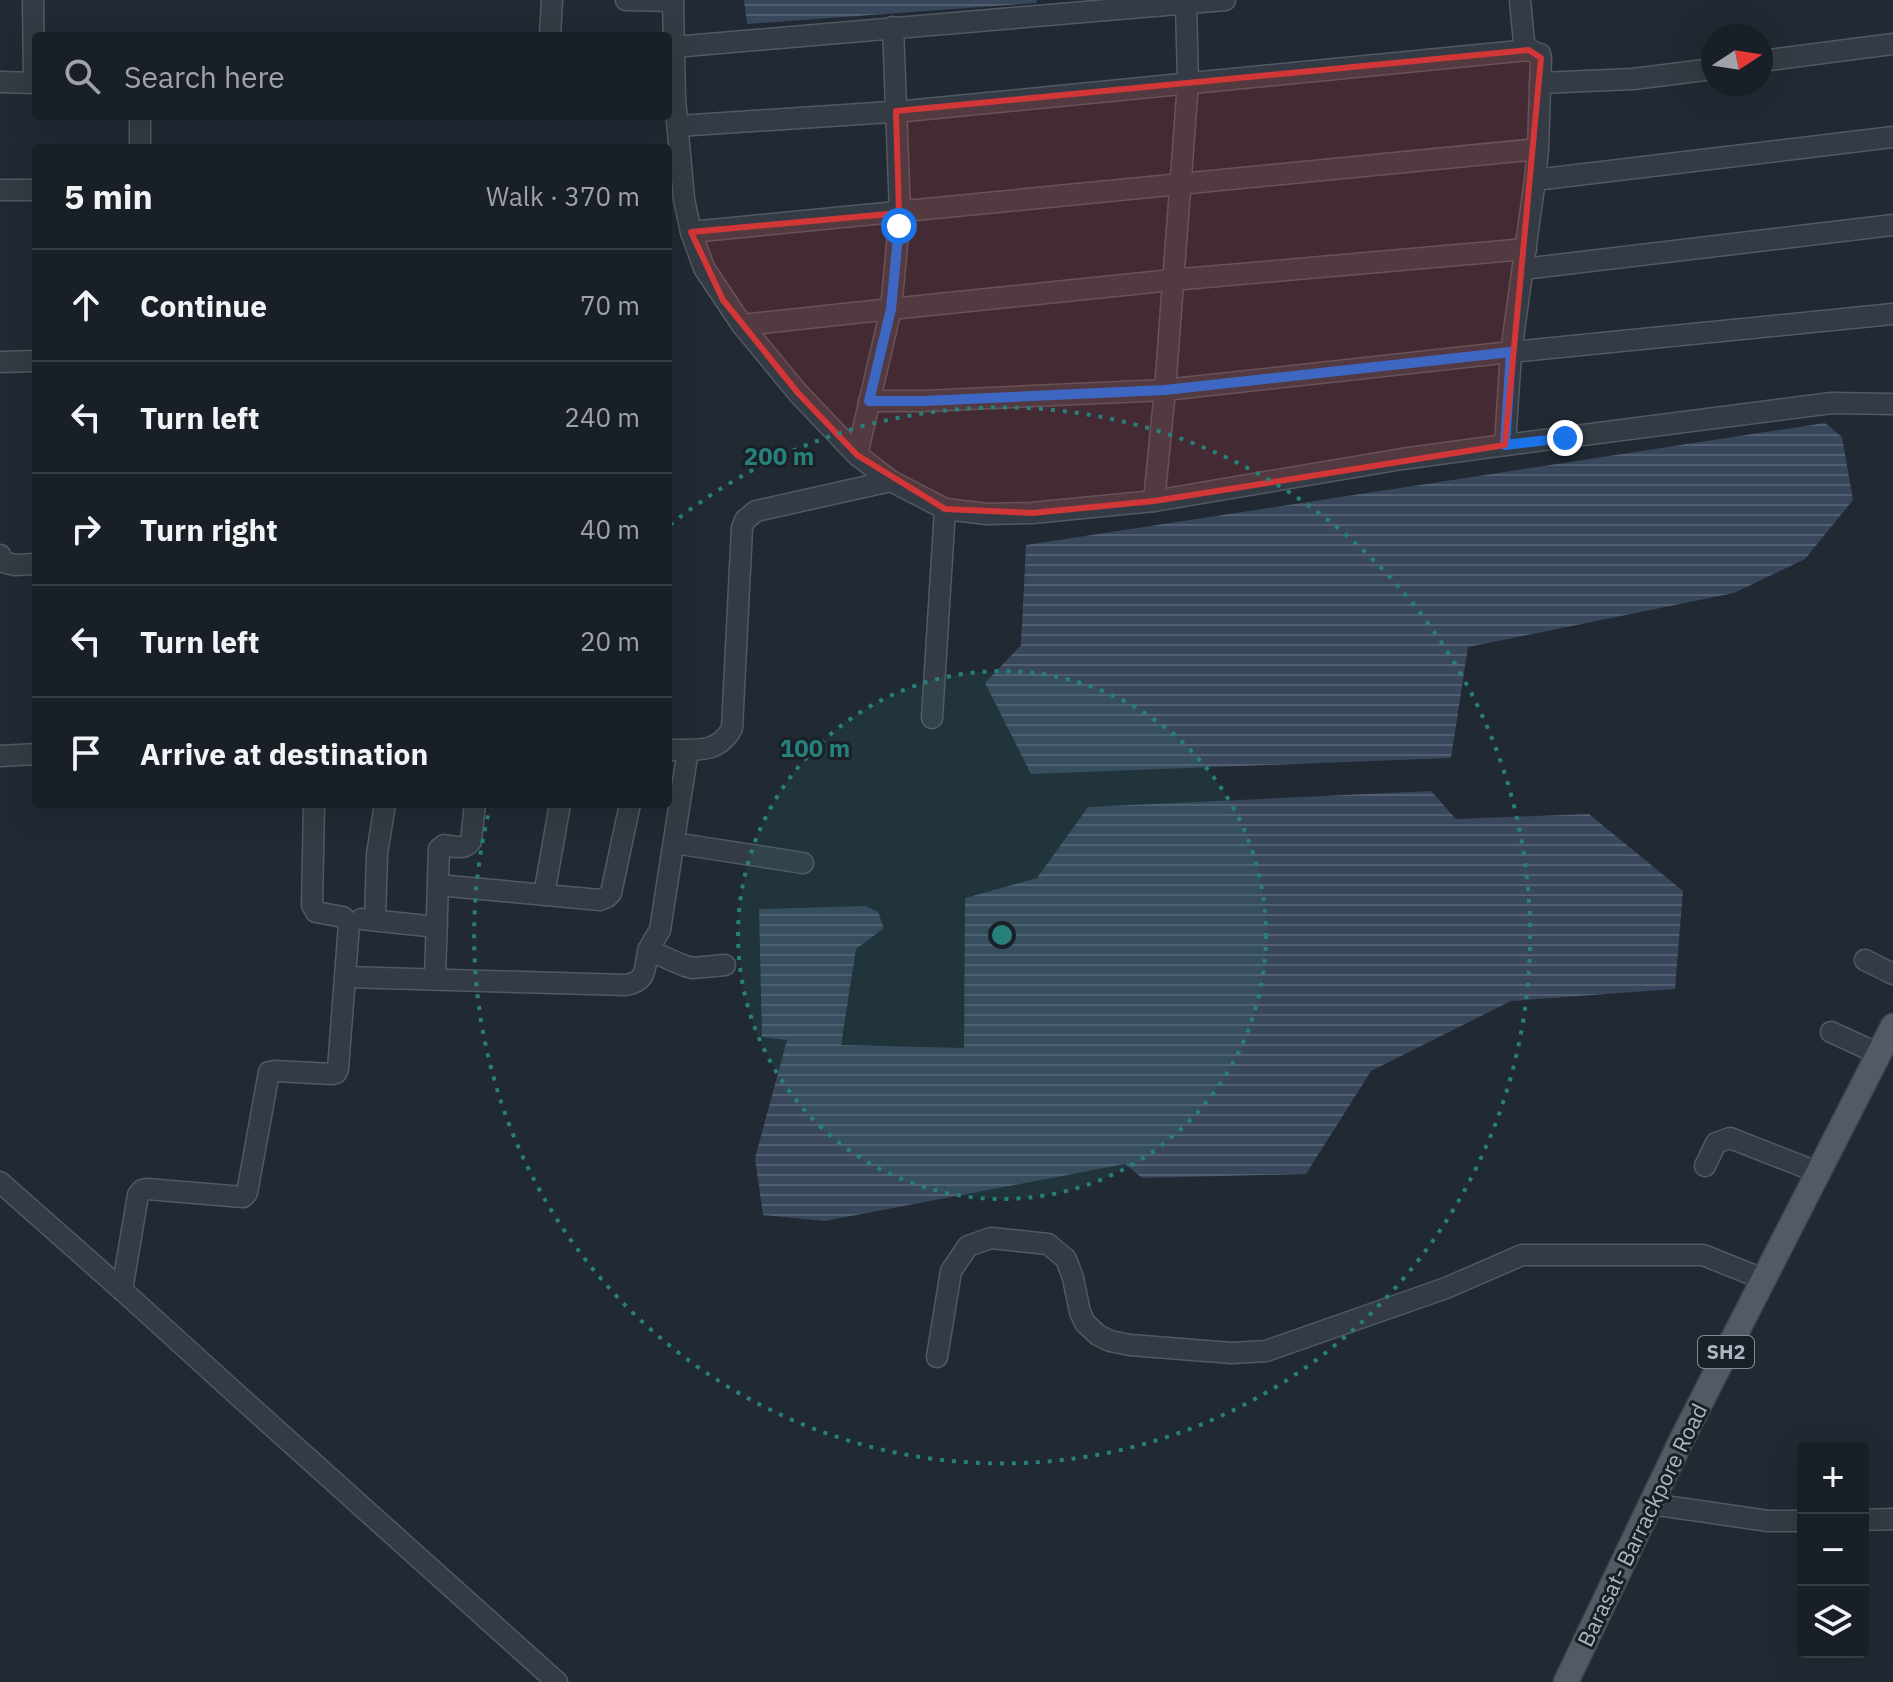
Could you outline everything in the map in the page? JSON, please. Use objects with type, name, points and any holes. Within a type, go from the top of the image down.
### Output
[{"type":"main road","name":"Barasat- Barrackpore Road","points":[[1566,1682],[1763,1279],[1893,1026]]},
{"type":"street","points":[[33,0],[34,32]]},
{"type":"street","points":[[550,32],[552,0]]},
{"type":"street","points":[[626,0],[673,0],[672,82]]},
{"type":"street","points":[[674,47],[1225,0]]},
{"type":"street","points":[[1520,0],[1524,42],[1529,50]]},
{"type":"street","points":[[1154,501],[1188,83],[1186,3]]},
{"type":"street","points":[[857,455],[891,309],[900,213],[893,27]]},
{"type":"street","points":[[1773,59],[1893,44]]},
{"type":"street","points":[[678,126],[896,111],[1529,50],[1540,54],[1538,149],[1511,352],[1505,445]]},
{"type":"street","points":[[1540,83],[1633,79],[1701,70]]},
{"type":"street","points":[[0,82],[32,83]]},
{"type":"street","points":[[672,103],[678,126],[676,199],[704,268],[742,325],[798,393],[857,455],[891,481],[945,509],[987,514],[1032,513],[1154,501],[1402,459],[1505,445],[1832,403],[1893,404]]},
{"type":"street","points":[[140,120],[140,144]]},
{"type":"street","points":[[1535,180],[1893,137]]},
{"type":"street","points":[[691,232],[1538,149]]},
{"type":"street","points":[[0,190],[32,190]]},
{"type":"street","points":[[742,325],[1172,280],[1524,259],[1893,225]]},
{"type":"street","points":[[869,401],[1165,390],[1893,314]]},
{"type":"street","points":[[0,362],[32,361]]},
{"type":"street","points":[[346,977],[626,985],[634,983],[644,974],[648,950],[660,930],[674,843],[678,750],[716,746],[726,739],[732,728],[742,528],[745,520],[756,511],[891,481]]},
{"type":"street","points":[[932,718],[945,509]]},
{"type":"street","points":[[0,555],[3,562],[8,564],[32,564]]},
{"type":"street","points":[[0,756],[32,754]]},
{"type":"street","points":[[314,808],[312,905],[316,912],[437,927]]},
{"type":"street","points":[[375,920],[377,854],[384,808]]},
{"type":"street","points":[[435,979],[439,849],[444,845],[468,845],[475,808]]},
{"type":"street","points":[[544,895],[559,808]]},
{"type":"street","points":[[438,885],[600,900],[611,893],[629,808]]},
{"type":"street","points":[[674,843],[803,863]]},
{"type":"street","points":[[122,1290],[138,1195],[142,1190],[243,1197],[247,1193],[269,1072],[336,1073],[349,924],[343,917]]},
{"type":"street","points":[[648,950],[693,968],[725,965]]},
{"type":"street","points":[[1865,960],[1893,974]]},
{"type":"street","points":[[1831,1032],[1879,1054]]},
{"type":"street","points":[[1705,1166],[1716,1143],[1730,1138],[1817,1172]]},
{"type":"street","points":[[0,1182],[557,1682]]},
{"type":"street","points":[[937,1357],[951,1271],[968,1246],[991,1238],[1048,1244],[1066,1259],[1085,1323],[1110,1341],[1232,1353],[1266,1351],[1446,1288],[1522,1255],[1703,1255],[1763,1279]]},
{"type":"street","points":[[1651,1504],[1768,1521],[1797,1521]]},
{"type":"street","points":[[1869,1520],[1893,1519]]},
{"type":"highlighted area","points":[[1529,50],[1541,58],[1505,445],[1154,501],[1032,513],[945,509],[857,455],[798,393],[723,300],[691,232],[899,213],[896,111]]},
{"type":"water","points":[[744,0],[1037,0],[1036,3],[747,24]]},
{"type":"water","points":[[1825,423],[1842,437],[1853,500],[1805,559],[1734,593],[1468,647],[1451,758],[1031,774],[985,683],[1021,645],[1026,545]]},
{"type":"water","points":[[1431,791],[1456,819],[1589,814],[1683,891],[1675,989],[1511,1001],[1371,1071],[1306,1174],[1142,1178],[1125,1164],[825,1221],[763,1215],[755,1158],[787,1040],[762,1037],[759,909],[865,906],[878,912],[884,928],[856,949],[841,1045],[964,1048],[965,898],[1037,878],[1088,807]]},
{"type":"route","points":[[899,226],[891,309],[869,401],[1165,390],[1511,352],[1505,445],[1565,438]]}]
